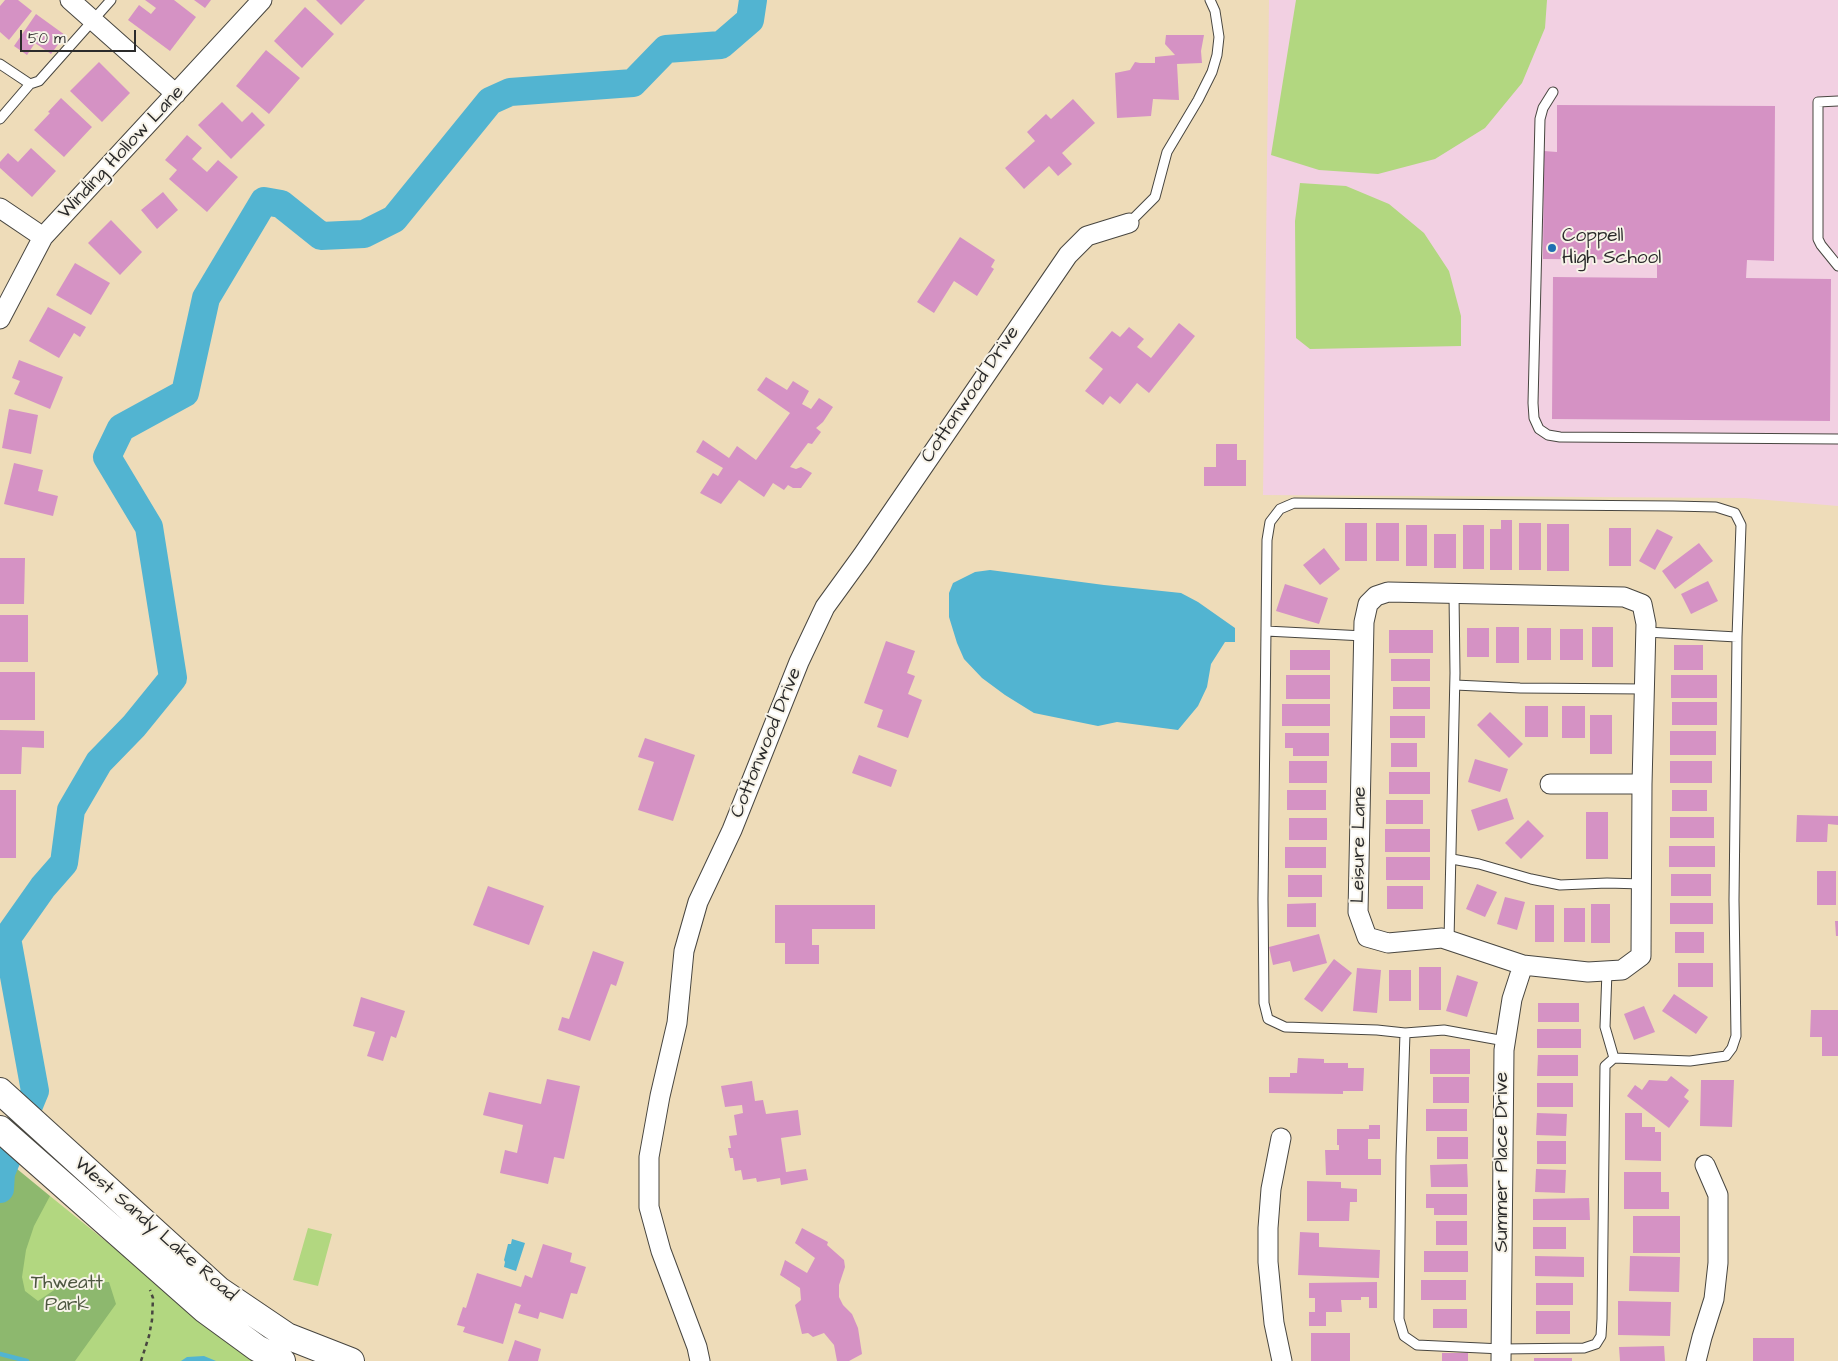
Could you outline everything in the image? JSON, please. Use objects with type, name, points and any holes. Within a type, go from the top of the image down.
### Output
[{"type":"main road","name":"West Sandy Lake Road","points":[[0,1090],[220,1290],[287,1336],[351,1361]]},
{"type":"main road","name":"West Sandy Lake Road","points":[[0,1129],[205,1310],[257,1348],[282,1361]]},
{"type":"street","points":[[70,0],[176,94]]},
{"type":"street","name":"Winding Hollow Lane","points":[[0,319],[43,237],[262,0]]},
{"type":"street","points":[[0,208],[43,237]]},
{"type":"street","name":"Cottonwood Drive","points":[[700,1361],[697,1347],[661,1251],[649,1207],[649,1157],[660,1096],[677,1023],[684,951],[698,902],[732,830],[799,662],[825,607],[1068,255],[1087,236],[1129,223]]},
{"type":"street","name":"Leisure Lane","points":[[1388,592],[1454,594],[1624,597],[1642,604],[1646,632],[1642,784],[1641,956],[1622,970],[1588,972],[1523,965],[1442,938],[1388,943],[1367,937],[1358,912],[1364,622],[1368,604],[1376,596],[1388,592]]},
{"type":"street","points":[[1550,784],[1642,784]]},
{"type":"street","name":"Summer Place Drive","points":[[1501,1355],[1504,1050],[1512,998],[1523,965]]},
{"type":"street","points":[[1282,1138],[1271,1189],[1268,1262],[1274,1323],[1282,1361]]},
{"type":"street","points":[[1696,1361],[1714,1299],[1718,1263],[1718,1195],[1705,1165]]},
{"type":"lane","points":[[0,119],[30,84],[39,81],[111,0]]},
{"type":"lane","points":[[1129,223],[1155,197],[1167,152],[1198,100],[1212,72],[1217,55],[1219,37],[1215,11],[1210,0]]},
{"type":"lane","points":[[0,64],[30,84]]},
{"type":"lane","points":[[1553,92],[1543,108],[1540,119],[1533,403],[1534,418],[1539,429],[1548,435],[1560,437],[1838,439]]},
{"type":"lane","points":[[1838,101],[1818,102],[1818,239],[1838,266]]},
{"type":"lane","points":[[1405,1033],[1399,1319],[1404,1336],[1417,1345],[1501,1355],[1584,1348],[1596,1344],[1601,1336],[1605,1066],[1614,1058],[1690,1061],[1726,1056],[1732,1048],[1736,1036],[1734,900],[1737,637],[1741,525],[1736,513],[1716,507],[1673,506],[1294,503],[1280,509],[1270,522],[1267,540],[1263,899],[1264,1003],[1268,1019],[1285,1027],[1405,1033],[1444,1030],[1505,1041]]},
{"type":"lane","points":[[1450,940],[1455,685],[1454,594]]},
{"type":"lane","points":[[1266,631],[1364,636]]},
{"type":"lane","points":[[1646,632],[1737,637]]},
{"type":"lane","points":[[1455,685],[1520,688],[1644,689]]},
{"type":"lane","points":[[1452,859],[1479,864],[1531,880],[1560,885],[1607,882],[1642,884]]},
{"type":"lane","points":[[1606,970],[1605,1027],[1614,1058]]},
{"type":"path","points":[[141,1361],[152,1320],[153,1298],[149,1289]]},
{"type":"shaded area","name":"Coppell High School","points":[[1269,0],[1838,0],[1838,506],[1744,498],[1263,495]]},
{"type":"green space","points":[[1296,0],[1547,0],[1545,28],[1522,83],[1485,128],[1435,159],[1378,174],[1319,170],[1271,155]]},
{"type":"green space","points":[[1300,183],[1346,186],[1389,204],[1424,233],[1449,271],[1461,316],[1461,346],[1310,349],[1296,338],[1295,221]]},
{"type":"green space","points":[[0,1155],[50,1196],[34,1226],[26,1250],[22,1277],[25,1291],[38,1301],[66,1282],[109,1282],[116,1304],[75,1361],[0,1361]]},
{"type":"green space","name":"Thweatt Park","points":[[29,1196],[50,1196],[254,1361],[0,1361],[0,1267]]},
{"type":"green space","points":[[308,1228],[332,1234],[318,1286],[293,1280]]},
{"type":"water","points":[[990,570],[1181,593],[1198,602],[1235,628],[1235,642],[1225,642],[1211,664],[1207,687],[1198,706],[1178,730],[1117,722],[1098,726],[1034,713],[982,678],[964,659],[949,617],[949,593],[953,583],[975,572]]},
{"type":"water","points":[[512,1239],[525,1243],[516,1271],[504,1267],[508,1244],[511,1244]]},
{"type":"water","points":[[204,1356],[216,1361],[181,1361],[187,1357]]},
{"type":"building","points":[[5,0],[18,0],[32,11],[9,40],[0,32],[0,6]]},
{"type":"building","points":[[145,0],[174,0],[196,17],[170,51],[128,20],[139,5],[151,14],[156,8]]},
{"type":"building","points":[[194,0],[211,0],[205,8]]},
{"type":"building","points":[[316,0],[365,0],[341,25]]},
{"type":"building","points":[[305,7],[334,34],[302,68],[274,41]]},
{"type":"building","points":[[36,14],[65,35],[51,54],[35,43],[27,55],[14,46]]},
{"type":"building","points":[[1166,35],[1204,35],[1201,51],[1202,63],[1177,64],[1179,100],[1153,99],[1151,116],[1117,118],[1115,73],[1130,70],[1135,62],[1155,63],[1155,57],[1175,55],[1165,44]]},
{"type":"building","points":[[266,50],[300,78],[269,114],[236,86]]},
{"type":"building","points":[[99,62],[130,93],[102,122],[70,91]]},
{"type":"building","points":[[61,98],[92,127],[64,157],[34,130]]},
{"type":"building","points":[[1073,99],[1095,123],[1062,153],[1072,164],[1058,176],[1049,166],[1024,189],[1005,168],[1035,141],[1027,132],[1046,114],[1051,119]]},
{"type":"building","points":[[222,102],[242,122],[252,112],[265,125],[231,159],[198,125]]},
{"type":"building","points":[[1557,105],[1775,106],[1774,261],[1747,260],[1746,278],[1831,279],[1830,421],[1552,419],[1553,277],[1657,278],[1657,260],[1543,259],[1544,151],[1557,152]]},
{"type":"building","points":[[187,135],[202,148],[192,159],[207,172],[218,160],[238,177],[207,212],[169,179],[177,170],[165,160]]},
{"type":"building","points":[[31,148],[56,171],[32,197],[0,168],[0,162],[8,153],[18,162]]},
{"type":"building","points":[[163,192],[178,210],[157,229],[141,210]]},
{"type":"building","points":[[111,220],[142,252],[120,275],[88,243]]},
{"type":"building","points":[[960,237],[995,260],[991,267],[994,269],[977,296],[954,281],[934,313],[917,302]]},
{"type":"building","points":[[75,263],[110,283],[91,315],[56,295]]},
{"type":"building","points":[[48,307],[86,327],[80,337],[74,333],[59,358],[29,341]]},
{"type":"building","points":[[1179,323],[1195,336],[1149,393],[1137,383],[1120,404],[1110,396],[1103,405],[1085,391],[1103,369],[1089,358],[1112,331],[1120,337],[1129,327],[1144,339],[1137,347],[1151,358]]},
{"type":"building","points":[[19,360],[63,377],[50,409],[14,394],[20,381],[12,378]]},
{"type":"building","points":[[766,377],[787,390],[793,381],[809,391],[802,404],[811,409],[819,398],[833,407],[823,422],[816,428],[821,432],[812,444],[808,443],[790,467],[796,469],[801,467],[812,473],[801,488],[793,488],[788,485],[784,490],[773,483],[764,497],[739,480],[721,504],[700,493],[713,473],[718,476],[723,468],[696,452],[703,440],[729,458],[737,446],[756,460],[790,413],[757,390]]},
{"type":"building","points":[[9,409],[38,415],[31,454],[2,448]]},
{"type":"building","points":[[1216,444],[1237,444],[1237,460],[1246,460],[1246,486],[1204,486],[1204,467],[1216,467]]},
{"type":"building","points":[[14,463],[43,470],[38,491],[58,496],[53,516],[4,504]]},
{"type":"building","points":[[1501,520],[1512,520],[1512,570],[1490,570],[1490,529],[1501,529]]},
{"type":"building","points":[[1345,523],[1367,523],[1367,561],[1345,561]]},
{"type":"building","points":[[1376,523],[1399,523],[1399,561],[1376,561]]},
{"type":"building","points":[[1519,523],[1541,523],[1541,570],[1519,570]]},
{"type":"building","points":[[1547,524],[1569,524],[1569,571],[1547,571]]},
{"type":"building","points":[[1406,525],[1427,525],[1427,566],[1406,566]]},
{"type":"building","points":[[1463,525],[1484,525],[1484,569],[1463,569]]},
{"type":"building","points":[[1609,528],[1631,528],[1631,566],[1609,566]]},
{"type":"building","points":[[1657,529],[1673,537],[1655,570],[1639,561]]},
{"type":"building","points":[[1434,534],[1456,534],[1456,568],[1434,568]]},
{"type":"building","points":[[1699,543],[1713,561],[1675,589],[1662,571]]},
{"type":"building","points":[[1324,548],[1340,569],[1320,585],[1303,565]]},
{"type":"building","points":[[0,558],[25,558],[24,604],[0,604]]},
{"type":"building","points":[[1708,581],[1718,601],[1691,614],[1681,594]]},
{"type":"building","points":[[1285,584],[1328,598],[1319,624],[1276,611]]},
{"type":"building","points":[[0,615],[28,615],[28,662],[0,662]]},
{"type":"building","points":[[1496,627],[1519,627],[1519,663],[1496,663]]},
{"type":"building","points":[[1592,627],[1613,627],[1613,667],[1592,667]]},
{"type":"building","points":[[1467,628],[1489,628],[1489,657],[1467,657]]},
{"type":"building","points":[[1527,628],[1551,628],[1551,660],[1527,660]]},
{"type":"building","points":[[1560,629],[1583,629],[1583,660],[1560,660]]},
{"type":"building","points":[[1389,630],[1433,630],[1433,653],[1389,653]]},
{"type":"building","points":[[886,641],[915,651],[907,673],[915,676],[908,694],[922,700],[908,738],[877,727],[883,710],[864,703]]},
{"type":"building","points":[[1674,645],[1703,645],[1703,670],[1674,670]]},
{"type":"building","points":[[1290,650],[1330,650],[1330,670],[1290,670]]},
{"type":"building","points":[[1391,659],[1430,659],[1430,681],[1391,681]]},
{"type":"building","points":[[0,672],[35,672],[35,720],[0,720]]},
{"type":"building","points":[[1286,675],[1330,675],[1330,699],[1286,699]]},
{"type":"building","points":[[1671,675],[1717,675],[1717,698],[1671,698]]},
{"type":"building","points":[[1393,687],[1430,687],[1430,709],[1393,709]]},
{"type":"building","points":[[1672,702],[1717,702],[1717,725],[1672,725]]},
{"type":"building","points":[[1282,704],[1330,704],[1330,726],[1282,726]]},
{"type":"building","points":[[1525,706],[1548,706],[1548,737],[1525,737]]},
{"type":"building","points":[[1562,706],[1585,706],[1585,738],[1562,738]]},
{"type":"building","points":[[1490,712],[1523,744],[1509,758],[1477,725]]},
{"type":"building","points":[[1590,715],[1612,715],[1612,754],[1590,754]]},
{"type":"building","points":[[1390,716],[1425,716],[1425,738],[1390,738]]},
{"type":"building","points":[[0,730],[44,731],[44,748],[22,747],[21,774],[0,774]]},
{"type":"building","points":[[1670,731],[1716,731],[1716,755],[1670,755]]},
{"type":"building","points":[[1285,733],[1329,733],[1329,756],[1293,756],[1293,748],[1285,748]]},
{"type":"building","points":[[645,738],[695,755],[673,821],[638,810],[654,762],[638,757]]},
{"type":"building","points":[[1391,743],[1417,743],[1417,767],[1391,767]]},
{"type":"building","points":[[859,755],[897,770],[891,787],[852,773]]},
{"type":"building","points":[[1475,759],[1508,769],[1500,792],[1468,782]]},
{"type":"building","points":[[1289,761],[1327,761],[1327,783],[1289,783]]},
{"type":"building","points":[[1670,761],[1712,761],[1712,783],[1670,783]]},
{"type":"building","points":[[1389,772],[1430,772],[1430,794],[1389,794]]},
{"type":"building","points":[[0,790],[16,790],[16,858],[0,858]]},
{"type":"building","points":[[1287,790],[1326,790],[1326,810],[1287,810]]},
{"type":"building","points":[[1672,790],[1707,790],[1707,811],[1672,811]]},
{"type":"building","points":[[1507,798],[1514,819],[1478,831],[1471,810]]},
{"type":"building","points":[[1386,800],[1423,800],[1423,824],[1386,824]]},
{"type":"building","points":[[1586,812],[1608,812],[1608,859],[1586,859]]},
{"type":"building","points":[[1797,815],[1838,816],[1838,825],[1828,824],[1827,842],[1796,842]]},
{"type":"building","points":[[1670,817],[1714,817],[1714,838],[1670,838]]},
{"type":"building","points":[[1289,818],[1327,818],[1327,840],[1289,840]]},
{"type":"building","points":[[1528,820],[1544,836],[1521,859],[1505,843]]},
{"type":"building","points":[[1385,829],[1430,829],[1430,852],[1385,852]]},
{"type":"building","points":[[1669,846],[1715,846],[1715,867],[1669,867]]},
{"type":"building","points":[[1285,847],[1326,847],[1326,868],[1285,868]]},
{"type":"building","points":[[1386,857],[1430,857],[1430,880],[1386,880]]},
{"type":"building","points":[[1817,871],[1836,871],[1836,905],[1817,905]]},
{"type":"building","points":[[1671,874],[1711,874],[1711,896],[1671,896]]},
{"type":"building","points":[[1288,875],[1322,875],[1322,897],[1288,897]]},
{"type":"building","points":[[1477,884],[1497,892],[1485,917],[1466,909]]},
{"type":"building","points":[[488,886],[544,906],[529,945],[473,925]]},
{"type":"building","points":[[1387,886],[1423,886],[1423,909],[1387,909]]},
{"type":"building","points":[[1505,897],[1525,902],[1517,930],[1497,924]]},
{"type":"building","points":[[1316,903],[1316,927],[1287,927],[1287,904]]},
{"type":"building","points":[[1670,903],[1713,903],[1713,924],[1670,924]]},
{"type":"building","points":[[1591,904],[1610,904],[1610,943],[1591,943]]},
{"type":"building","points":[[775,905],[875,905],[875,929],[812,929],[812,945],[819,945],[819,964],[785,964],[785,943],[775,943]]},
{"type":"building","points":[[1535,905],[1554,905],[1554,942],[1535,942]]},
{"type":"building","points":[[1564,908],[1585,908],[1585,942],[1564,942]]},
{"type":"building","points":[[1835,921],[1838,921],[1838,936],[1836,936]]},
{"type":"building","points":[[1675,932],[1704,932],[1704,953],[1675,953]]},
{"type":"building","points":[[1319,934],[1327,963],[1293,972],[1290,961],[1273,965],[1269,947]]},
{"type":"building","points":[[593,951],[624,962],[616,986],[611,984],[590,1041],[558,1030],[562,1017],[569,1019]]},
{"type":"building","points":[[1334,959],[1352,973],[1322,1012],[1304,999]]},
{"type":"building","points":[[1678,963],[1713,963],[1713,987],[1678,987]]},
{"type":"building","points":[[1419,967],[1441,967],[1441,1010],[1419,1010]]},
{"type":"building","points":[[1357,968],[1381,970],[1377,1013],[1353,1011]]},
{"type":"building","points":[[1389,970],[1411,970],[1411,1001],[1389,1001]]},
{"type":"building","points":[[1457,975],[1478,982],[1467,1017],[1446,1011]]},
{"type":"building","points":[[1674,994],[1708,1017],[1696,1034],[1662,1011]]},
{"type":"building","points":[[361,997],[405,1011],[396,1038],[391,1036],[383,1061],[367,1056],[375,1032],[353,1026]]},
{"type":"building","points":[[1538,1003],[1579,1003],[1579,1022],[1538,1022]]},
{"type":"building","points":[[1644,1006],[1655,1032],[1634,1040],[1624,1014]]},
{"type":"building","points":[[1811,1010],[1838,1010],[1838,1056],[1822,1056],[1822,1037],[1810,1037]]},
{"type":"building","points":[[1537,1029],[1581,1029],[1581,1048],[1537,1048]]},
{"type":"building","points":[[1430,1049],[1470,1049],[1470,1074],[1430,1074]]},
{"type":"building","points":[[1538,1055],[1578,1055],[1578,1076],[1537,1076]]},
{"type":"building","points":[[1298,1058],[1324,1059],[1324,1063],[1348,1063],[1348,1068],[1364,1068],[1363,1091],[1343,1091],[1343,1094],[1269,1093],[1269,1077],[1290,1077],[1290,1073],[1297,1073]]},
{"type":"building","points":[[1671,1076],[1689,1090],[1684,1097],[1689,1101],[1669,1128],[1627,1096],[1635,1085],[1642,1090],[1649,1080],[1667,1081]]},
{"type":"building","points":[[1433,1077],[1469,1077],[1469,1103],[1433,1103]]},
{"type":"building","points":[[547,1079],[580,1086],[564,1159],[554,1157],[548,1184],[500,1173],[505,1150],[517,1153],[523,1125],[483,1115],[489,1092],[541,1104]]},
{"type":"building","points":[[1701,1080],[1734,1080],[1732,1127],[1700,1126]]},
{"type":"building","points":[[752,1081],[755,1101],[763,1100],[766,1114],[798,1110],[801,1135],[781,1138],[786,1172],[806,1169],[808,1180],[781,1185],[780,1178],[757,1182],[756,1178],[743,1180],[741,1170],[735,1171],[733,1158],[730,1158],[728,1148],[731,1148],[729,1136],[737,1135],[734,1115],[743,1113],[742,1105],[725,1107],[721,1086]]},
{"type":"building","points":[[1537,1083],[1573,1083],[1573,1107],[1537,1107]]},
{"type":"building","points":[[1426,1109],[1467,1109],[1467,1131],[1426,1131]]},
{"type":"building","points":[[1537,1113],[1567,1114],[1566,1136],[1536,1135]]},
{"type":"building","points":[[1625,1113],[1642,1113],[1642,1127],[1655,1127],[1655,1132],[1661,1132],[1661,1161],[1625,1160]]},
{"type":"building","points":[[1369,1125],[1380,1125],[1380,1139],[1368,1139],[1368,1159],[1381,1159],[1381,1175],[1326,1175],[1325,1150],[1339,1150],[1339,1145],[1337,1145],[1337,1129],[1369,1129]]},
{"type":"building","points":[[1437,1137],[1468,1137],[1468,1159],[1437,1159]]},
{"type":"building","points":[[1537,1141],[1566,1141],[1566,1164],[1537,1164]]},
{"type":"building","points":[[1467,1164],[1468,1187],[1431,1187],[1430,1165]]},
{"type":"building","points":[[1536,1169],[1566,1170],[1565,1193],[1535,1192]]},
{"type":"building","points":[[1624,1172],[1661,1172],[1661,1192],[1669,1192],[1669,1209],[1624,1209]]},
{"type":"building","points":[[1307,1181],[1341,1182],[1341,1188],[1357,1189],[1357,1202],[1350,1202],[1349,1221],[1307,1221]]},
{"type":"building","points":[[1426,1194],[1467,1194],[1467,1215],[1434,1215],[1434,1208],[1426,1208]]},
{"type":"building","points":[[1589,1198],[1590,1220],[1533,1220],[1533,1199]]},
{"type":"building","points":[[1633,1216],[1680,1216],[1680,1253],[1633,1253]]},
{"type":"building","points":[[1436,1221],[1467,1221],[1467,1245],[1436,1245]]},
{"type":"building","points":[[1533,1227],[1566,1227],[1566,1249],[1533,1249]]},
{"type":"building","points":[[802,1228],[828,1242],[827,1245],[844,1260],[845,1267],[839,1285],[839,1297],[843,1305],[852,1314],[858,1328],[862,1354],[849,1361],[837,1361],[834,1345],[824,1333],[813,1337],[808,1333],[802,1334],[795,1305],[801,1300],[800,1288],[780,1275],[785,1260],[807,1273],[815,1258],[795,1243]]},
{"type":"building","points":[[1300,1232],[1319,1233],[1319,1247],[1380,1250],[1379,1278],[1298,1275]]},
{"type":"building","points":[[543,1244],[572,1253],[570,1262],[586,1267],[577,1294],[571,1293],[563,1319],[540,1312],[538,1319],[518,1313],[521,1305],[515,1303],[503,1344],[463,1332],[465,1327],[457,1325],[463,1307],[466,1308],[477,1273],[521,1287],[525,1275],[532,1278]]},
{"type":"building","points":[[1424,1251],[1468,1251],[1468,1272],[1424,1272]]},
{"type":"building","points":[[1535,1256],[1584,1257],[1584,1277],[1535,1276]]},
{"type":"building","points":[[1630,1256],[1680,1257],[1679,1292],[1629,1291]]},
{"type":"building","points":[[1421,1280],[1466,1280],[1466,1300],[1421,1300]]},
{"type":"building","points":[[1377,1282],[1377,1308],[1369,1308],[1369,1297],[1361,1297],[1361,1300],[1341,1300],[1342,1312],[1326,1312],[1326,1326],[1309,1326],[1309,1312],[1315,1312],[1315,1298],[1309,1298],[1309,1283]]},
{"type":"building","points":[[1536,1283],[1573,1283],[1573,1305],[1536,1305]]},
{"type":"building","points":[[1618,1301],[1671,1302],[1670,1336],[1618,1335]]},
{"type":"building","points":[[1433,1309],[1467,1309],[1467,1328],[1433,1328]]},
{"type":"building","points":[[1536,1311],[1570,1311],[1570,1334],[1536,1334]]},
{"type":"building","points":[[1311,1333],[1350,1333],[1350,1361],[1311,1361]]},
{"type":"building","points":[[1753,1338],[1794,1338],[1794,1361],[1753,1361]]},
{"type":"building","points":[[515,1340],[541,1349],[538,1361],[508,1361]]},
{"type":"building","points":[[1664,1346],[1665,1361],[1620,1361],[1619,1347]]},
{"type":"building","points":[[1442,1353],[1468,1353],[1468,1361],[1442,1361]]},
{"type":"building","points":[[1534,1358],[1572,1358],[1572,1361],[1534,1361]]},
{"type":"waterway","points":[[0,1189],[1,1173],[35,1091],[7,938],[43,887],[64,863],[71,810],[99,762],[134,726],[173,678],[149,527],[107,457],[121,428],[185,393],[206,298],[264,201],[281,204],[321,236],[364,234],[394,219],[490,101],[510,92],[633,83],[666,49],[721,45],[750,20],[753,0]]},
{"type":"waterway","points":[[0,1354],[27,1361]]},
{"type":"place","name":"Coppell High School","points":[[1552,248]]}]
